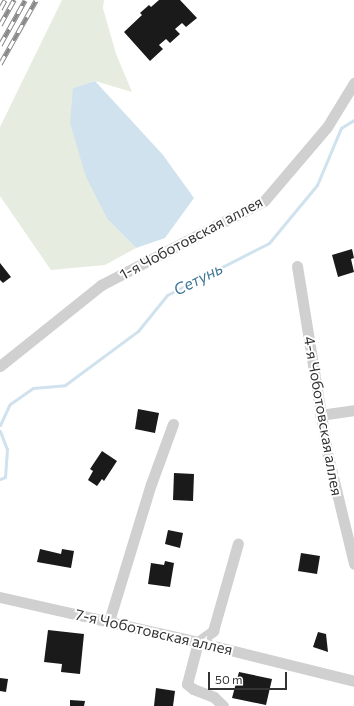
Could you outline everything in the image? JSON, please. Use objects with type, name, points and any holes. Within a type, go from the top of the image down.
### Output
[{"type":"street","name":"1-я Чоботовская аллея","points":[[0,366],[101,285],[264,201],[327,127],[354,83]]},
{"type":"street","name":"4-я Чоботовская аллея","points":[[297,266],[320,414],[354,564]]},
{"type":"street","points":[[320,414],[354,410]]},
{"type":"street","points":[[109,622],[151,484],[173,424]]},
{"type":"street","points":[[224,706],[214,697],[193,690],[187,684],[198,642],[213,631],[238,543]]},
{"type":"street","name":"7-я Чоботовская аллея","points":[[0,597],[198,642],[354,681]]},
{"type":"shaded area","points":[[62,0],[104,0],[103,8],[116,54],[132,92],[95,81],[73,88],[108,220],[136,248],[105,265],[51,270],[0,196],[0,127]]},
{"type":"water","points":[[95,81],[163,155],[194,198],[165,238],[136,248],[108,220],[86,177],[70,123],[73,88]]},
{"type":"building","points":[[159,0],[180,0],[197,18],[186,27],[182,23],[175,29],[180,34],[170,43],[166,39],[159,45],[163,49],[150,61],[124,32],[142,15],[140,13],[149,5],[151,7]]},
{"type":"building","points":[[352,249],[354,258],[351,259],[354,272],[338,277],[332,255]]},
{"type":"building","points":[[0,263],[11,277],[3,283],[0,280]]},
{"type":"building","points":[[138,409],[159,413],[155,433],[135,429]]},
{"type":"building","points":[[102,451],[117,461],[104,481],[102,479],[97,486],[88,480],[93,471],[90,469]]},
{"type":"building","points":[[174,473],[194,474],[193,501],[173,500]]},
{"type":"building","points":[[168,530],[183,533],[180,548],[165,544]]},
{"type":"building","points":[[40,549],[61,554],[62,549],[74,551],[71,568],[37,562]]},
{"type":"building","points":[[301,553],[320,556],[317,574],[298,571]]},
{"type":"building","points":[[165,561],[174,563],[170,587],[148,584],[151,563],[164,565]]},
{"type":"building","points":[[48,630],[84,634],[80,674],[61,672],[62,664],[44,662]]},
{"type":"building","points":[[318,632],[326,634],[328,652],[313,647]]},
{"type":"building","points":[[239,672],[272,679],[266,705],[232,698]]},
{"type":"building","points":[[0,678],[8,679],[6,692],[0,691]]},
{"type":"building","points":[[156,688],[175,691],[173,706],[154,706]]},
{"type":"building","points":[[70,700],[85,701],[84,706],[70,706]]},
{"type":"waterway","name":"Сетунь","points":[[0,425],[10,404],[33,388],[65,385],[138,331],[167,295],[269,243],[317,185],[341,128],[354,120]]},
{"type":"waterway","name":"Сетунь","points":[[0,431],[7,449],[5,477],[0,479]]},
{"type":"railway","points":[[0,9],[5,0]]},
{"type":"railway","points":[[0,25],[14,0]]},
{"type":"railway","points":[[0,45],[25,0]]},
{"type":"railway","points":[[0,64],[36,0]]}]
